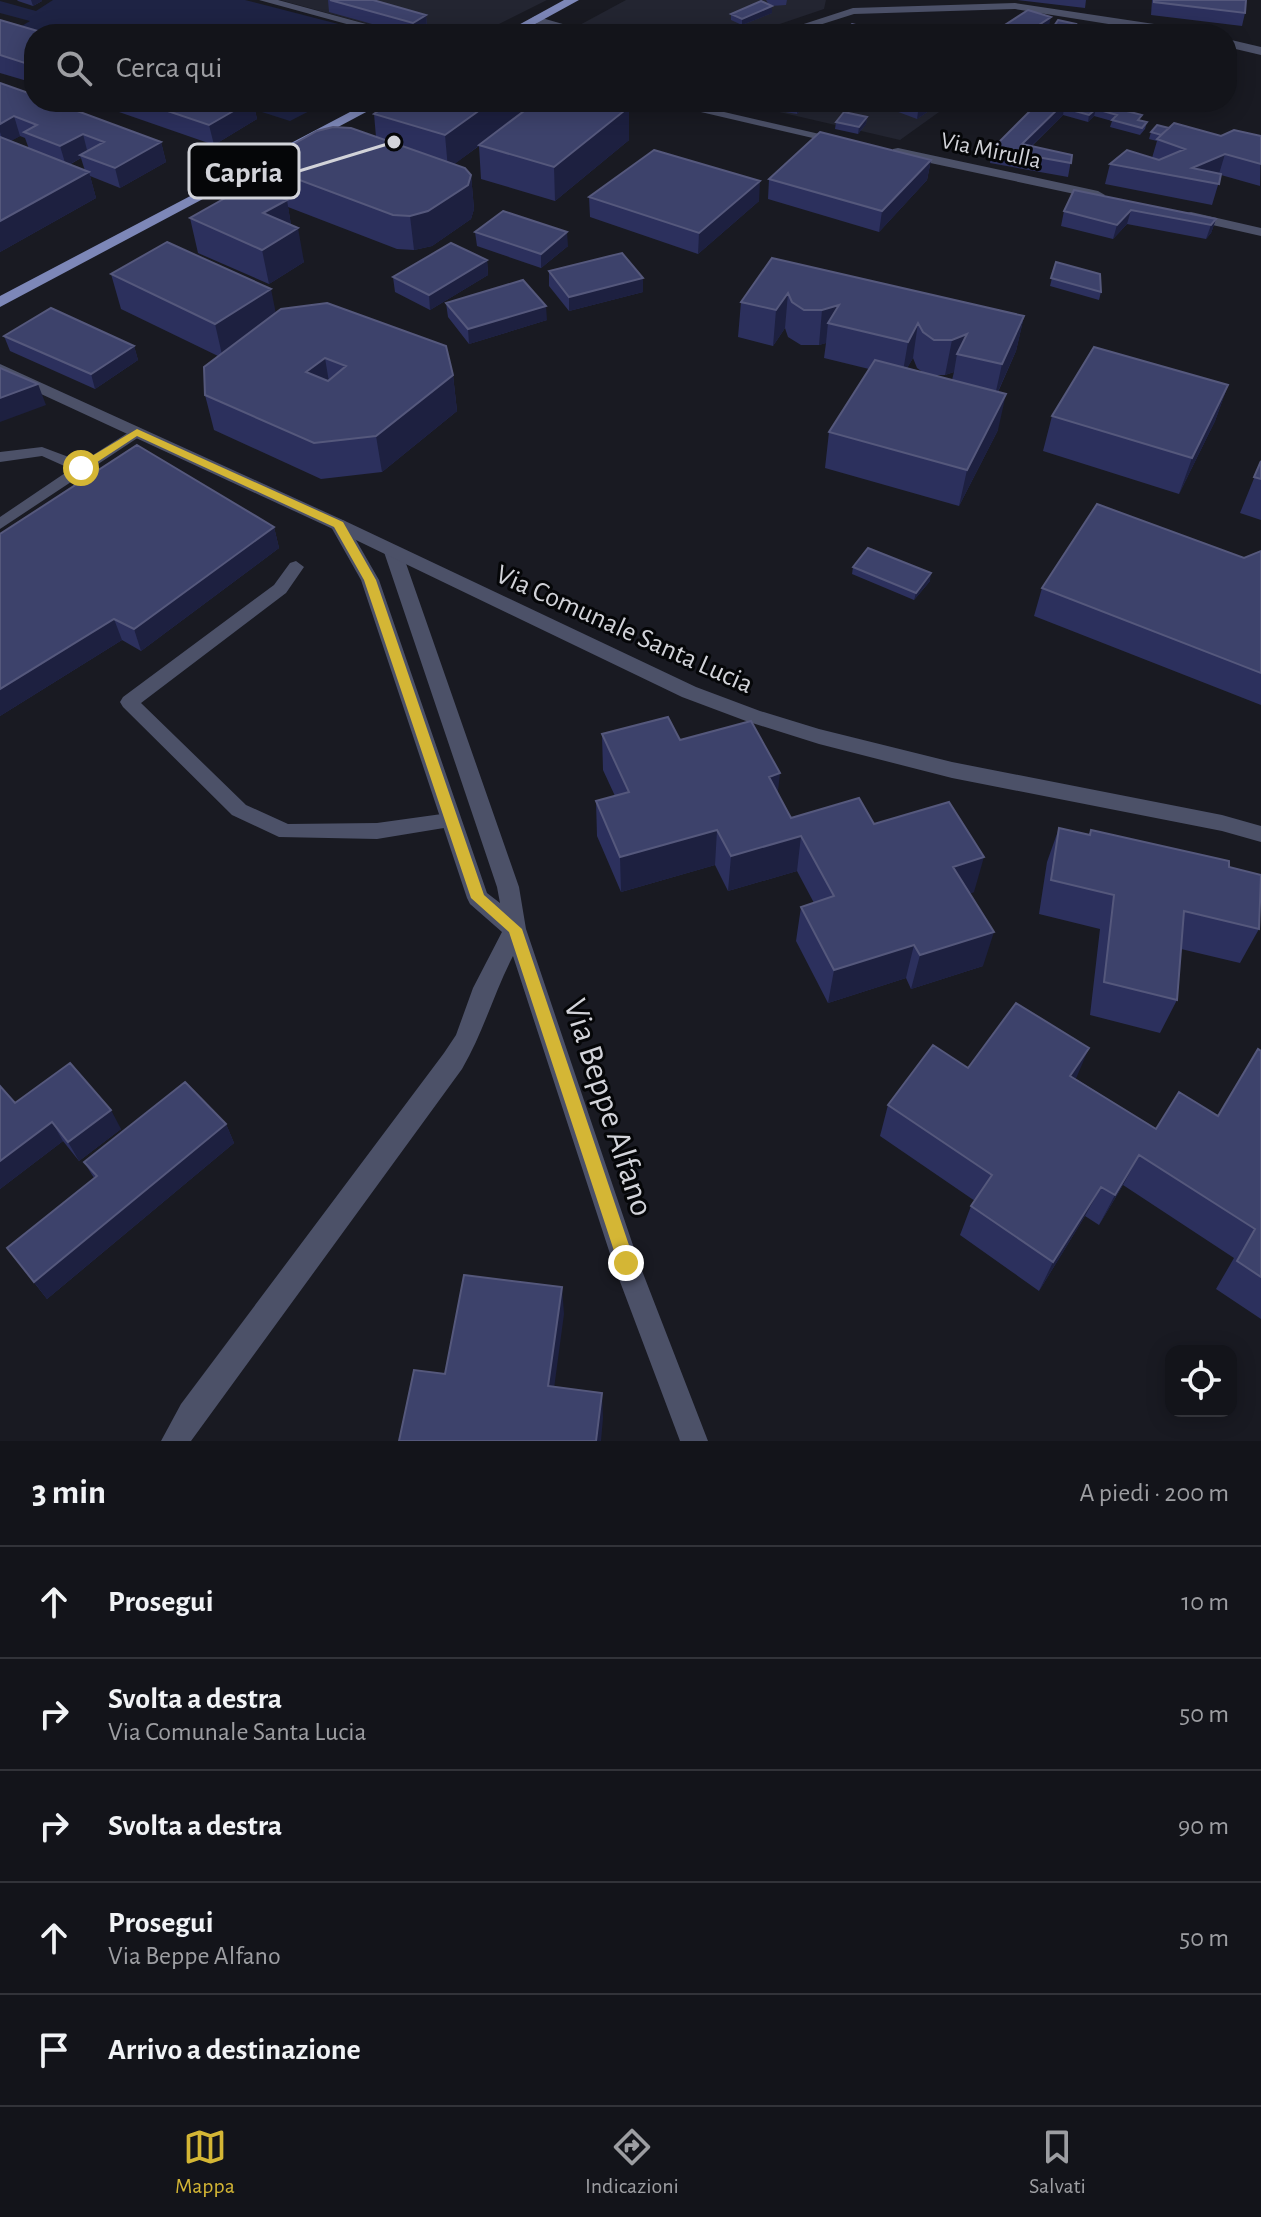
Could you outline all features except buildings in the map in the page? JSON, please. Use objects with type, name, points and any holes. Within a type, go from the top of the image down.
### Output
[{"type":"main road","points":[[527,24],[573,0]]},
{"type":"main road","points":[[0,302],[360,112]]},
{"type":"street","points":[[265,0],[358,24]]},
{"type":"street","points":[[811,24],[853,11],[1015,6],[1130,24]]},
{"type":"street","points":[[535,20],[549,24]]},
{"type":"street","points":[[1237,45],[1261,51]]},
{"type":"street","points":[[710,112],[858,144]]},
{"type":"street","name":"Via Mirulla","points":[[888,150],[1114,199]]},
{"type":"street","points":[[1174,212],[1261,232]]},
{"type":"street","name":"Via Comunale Santa Lucia","points":[[0,369],[339,525],[689,692],[782,727],[912,761],[1222,823],[1261,834]]},
{"type":"street","points":[[175,1441],[191,1414],[453,1061],[466,1040],[485,988],[515,929],[478,898],[449,821],[370,580],[339,525]]},
{"type":"street","name":"Via Beppe Alfano","points":[[393,552],[508,887],[515,929],[626,1263],[694,1441]]},
{"type":"lane","points":[[0,524],[55,491],[81,468],[137,432]]},
{"type":"lane","points":[[0,457],[28,450],[52,451],[81,468]]},
{"type":"lane","points":[[296,567],[280,589],[129,702],[239,810],[286,832],[377,831],[449,821]]},
{"type":"shaded area","points":[[53,0],[245,0],[338,24],[25,24],[30,21],[0,13],[0,1],[36,11]]},
{"type":"shaded area","points":[[280,0],[547,0],[499,24],[368,24]]},
{"type":"shaded area","points":[[626,0],[826,0],[824,9],[780,24],[582,24]]},
{"type":"shaded area","points":[[24,25],[24,34],[10,33]]},
{"type":"shaded area","points":[[262,112],[308,112],[290,121]]},
{"type":"shaded area","points":[[779,112],[939,112],[900,140]]},
{"type":"place","name":"Capria","points":[[394,142]]},
{"type":"route","points":[[81,468],[137,432],[339,525],[370,580],[449,821],[478,898],[515,929],[626,1263]]}]
